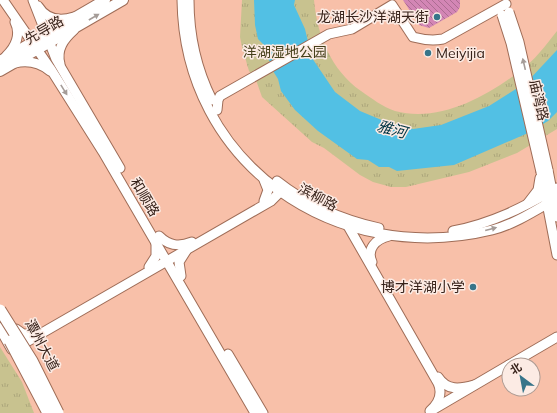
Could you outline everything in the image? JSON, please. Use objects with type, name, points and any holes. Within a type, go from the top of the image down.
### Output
[{"type":"highway","name":"潭州大道","points":[[0,310],[32,361],[59,413]]},
{"type":"highway","name":"潭州大道","points":[[0,325],[24,366],[48,413]]},
{"type":"main road","points":[[33,0],[45,16],[79,20]]},
{"type":"main road","name":"和顺路","points":[[33,0],[57,71]]},
{"type":"main road","name":"先导路","points":[[79,20],[105,0]]},
{"type":"main road","name":"先导路","points":[[0,61],[35,46],[79,20],[124,0]]},
{"type":"main road","name":"滨柳路","points":[[184,1],[194,47],[209,94],[229,131],[246,152],[291,199],[308,210],[348,226],[391,236],[429,238],[473,234],[493,229],[552,196]]},
{"type":"main road","name":"滨柳路","points":[[184,1],[188,53],[201,91],[220,128],[261,176],[308,202],[347,219],[378,228],[400,231],[453,231],[523,213]]},
{"type":"main road","points":[[209,94],[213,96],[219,95],[329,34],[353,25],[393,2],[415,35],[428,39],[442,37],[502,6]]},
{"type":"main road","points":[[0,61],[13,48],[18,35],[18,27],[5,3]]},
{"type":"main road","name":"和顺路","points":[[5,3],[35,46],[57,71],[157,239],[255,413]]},
{"type":"main road","name":"庙湾路","points":[[502,6],[557,217]]},
{"type":"main road","points":[[14,64],[23,61],[37,63],[57,71],[60,48],[79,20]]},
{"type":"main road","name":"先导路","points":[[0,72],[14,64],[35,46]]},
{"type":"main road","points":[[217,110],[216,104],[219,95]]},
{"type":"main road","points":[[552,228],[549,223],[540,216],[523,213],[538,190],[544,171],[557,177]]},
{"type":"main road","points":[[261,176],[268,187],[267,201]]},
{"type":"main road","points":[[267,201],[280,187]]},
{"type":"main road","name":"庙湾路","points":[[552,196],[552,228],[557,255]]},
{"type":"main road","points":[[12,348],[267,201],[282,197],[291,199]]},
{"type":"main road","points":[[348,226],[438,383],[440,388],[439,399],[432,412]]},
{"type":"main road","points":[[391,236],[381,238],[374,244],[369,253],[371,262],[442,383],[456,389],[474,385]]},
{"type":"main road","points":[[147,270],[156,256],[157,239],[175,245],[191,245]]},
{"type":"main road","points":[[180,280],[179,262],[183,254],[191,245]]},
{"type":"main road","points":[[147,270],[163,272],[180,280]]},
{"type":"main road","name":"和顺路","points":[[180,280],[263,413]]},
{"type":"main road","name":"潭州大道","points":[[0,303],[30,355],[59,413]]},
{"type":"main road","name":"潭州大道","points":[[0,328],[35,389],[43,413]]},
{"type":"main road","points":[[16,329],[23,334],[37,334]]},
{"type":"main road","points":[[30,355],[30,346],[37,334]]},
{"type":"main road","points":[[532,357],[556,339]]},
{"type":"main road","points":[[523,357],[556,339]]},
{"type":"main road","points":[[432,412],[501,370]]},
{"type":"main road","points":[[432,412],[501,376]]},
{"type":"green space","name":"洋湖湿地公园","points":[[242,0],[314,0],[318,26],[322,39],[327,51],[341,73],[361,91],[382,105],[395,111],[412,114],[445,110],[461,105],[492,90],[507,81],[530,62],[557,31],[557,129],[517,153],[469,172],[406,187],[391,187],[373,182],[360,175],[324,148],[312,142],[262,97],[256,80],[249,71],[242,47],[240,37]]},
{"type":"green space","points":[[0,347],[22,382],[34,413],[0,413]]},
{"type":"water","name":"雅河","points":[[254,0],[295,0],[294,5],[305,29],[312,58],[335,92],[360,111],[384,121],[413,129],[441,125],[489,106],[527,82],[557,50],[557,112],[548,121],[528,133],[454,165],[397,171],[389,167],[379,167],[368,160],[357,159],[318,131],[295,110],[281,91],[278,79],[266,55],[264,45],[258,39],[255,25]]},
{"type":"building","points":[[403,0],[460,0],[460,7],[457,12],[429,28],[419,25]]},
{"type":"place","name":"龙湖长沙洋湖天街","points":[[437,17]]},
{"type":"place","name":"Meiyijia","points":[[428,53]]},
{"type":"place","name":"博才洋湖小学","points":[[473,287]]}]
